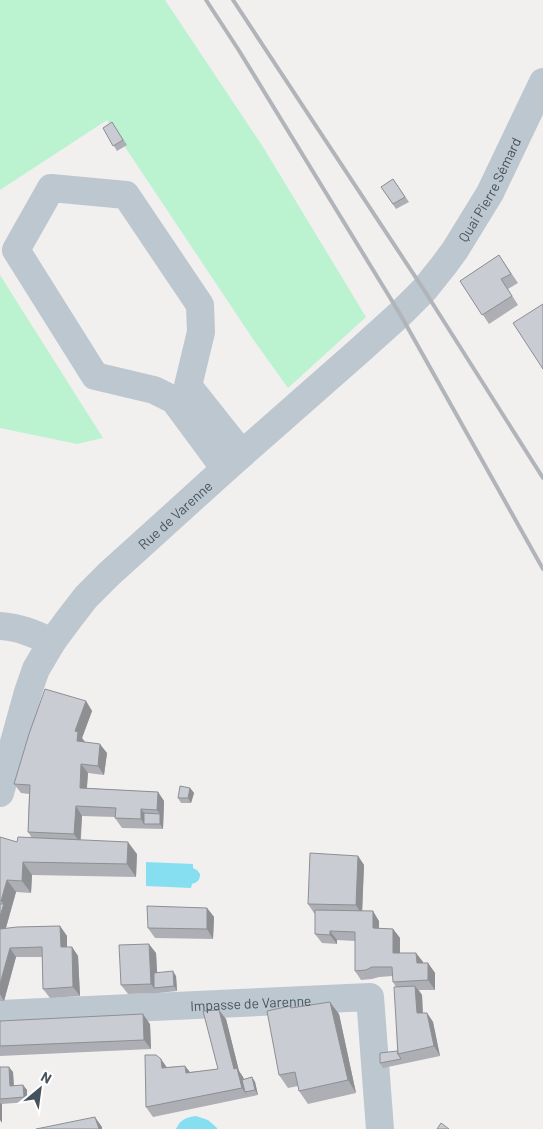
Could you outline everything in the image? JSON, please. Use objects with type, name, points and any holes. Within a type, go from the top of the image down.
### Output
[{"type":"street","name":"Quai Pierre Sémard","points":[[424,290],[449,258],[490,193],[542,85]]},
{"type":"street","points":[[51,188],[126,194],[200,305],[201,332],[188,386],[234,461],[174,400],[154,390],[95,376],[16,250],[51,188]]},
{"type":"street","name":"Rue de Varenne","points":[[0,793],[36,669],[52,642],[86,597],[108,574],[359,351],[424,290]]},
{"type":"street","points":[[154,390],[175,380],[192,366]]},
{"type":"street","points":[[0,626],[14,627],[52,642]]},
{"type":"street","name":"Impasse de Varenne","points":[[0,1014],[370,997],[380,1129]]},
{"type":"green space","points":[[0,0],[165,0],[263,147],[366,317],[288,388],[253,339],[107,120],[0,190]]},
{"type":"green space","points":[[0,275],[103,438],[77,444],[0,428]]},
{"type":"water","points":[[146,862],[193,864],[193,868],[200,874],[200,878],[192,884],[191,888],[146,886]]},
{"type":"water","points":[[196,1116],[208,1120],[217,1129],[176,1129],[179,1123],[189,1117]]},
{"type":"building","points":[[112,122],[123,140],[113,146],[103,128]]},
{"type":"building","points":[[393,179],[405,197],[393,204],[381,187]]},
{"type":"building","points":[[499,255],[511,274],[501,279],[512,296],[482,315],[460,281]]},
{"type":"building","points":[[543,304],[543,369],[513,323]]},
{"type":"building","points":[[45,689],[86,701],[75,731],[78,732],[77,741],[100,744],[98,766],[81,764],[80,788],[158,792],[157,810],[141,809],[141,819],[115,818],[116,808],[76,806],[74,834],[28,832],[30,785],[14,784]]},
{"type":"building","points":[[180,786],[190,788],[188,798],[178,798]]},
{"type":"building","points":[[144,813],[160,814],[160,824],[144,824]]},
{"type":"building","points":[[0,837],[17,842],[18,837],[128,842],[127,864],[23,862],[22,881],[7,880],[0,901]]},
{"type":"building","points":[[310,853],[358,856],[356,905],[308,904]]},
{"type":"building","points":[[0,904],[4,904],[0,916]]},
{"type":"building","points":[[147,906],[207,908],[207,929],[148,928]]},
{"type":"building","points":[[315,910],[373,911],[373,928],[393,929],[393,953],[416,953],[417,963],[428,963],[428,980],[393,982],[392,967],[372,967],[366,970],[355,971],[355,932],[330,931],[330,935],[315,934]]},
{"type":"building","points":[[60,926],[61,947],[72,947],[73,987],[43,989],[42,947],[10,948],[0,984],[0,929]]},
{"type":"building","points":[[149,944],[151,984],[121,985],[119,945]]},
{"type":"building","points":[[173,971],[174,986],[154,988],[154,973]]},
{"type":"building","points":[[415,986],[417,1013],[427,1013],[434,1046],[398,1054],[394,987]]},
{"type":"building","points":[[330,1002],[348,1080],[299,1091],[295,1072],[279,1075],[267,1011],[290,1006],[291,1008]]},
{"type":"building","points":[[219,1010],[234,1069],[237,1068],[242,1088],[146,1107],[145,1055],[156,1055],[161,1059],[162,1068],[185,1066],[186,1073],[218,1069],[203,1011]]},
{"type":"building","points":[[143,1014],[144,1040],[0,1046],[0,1021]]},
{"type":"building","points":[[397,1051],[401,1059],[380,1063],[380,1053]]},
{"type":"building","points":[[0,1067],[9,1067],[10,1086],[23,1085],[24,1097],[0,1099]]},
{"type":"building","points":[[252,1077],[255,1090],[245,1092],[242,1080]]},
{"type":"building","points":[[95,1117],[99,1129],[36,1129]]},
{"type":"building","points":[[441,1123],[449,1129],[437,1129]]},
{"type":"railway","points":[[206,0],[400,314],[543,569]]},
{"type":"railway","points":[[233,0],[424,290],[543,478]]}]
